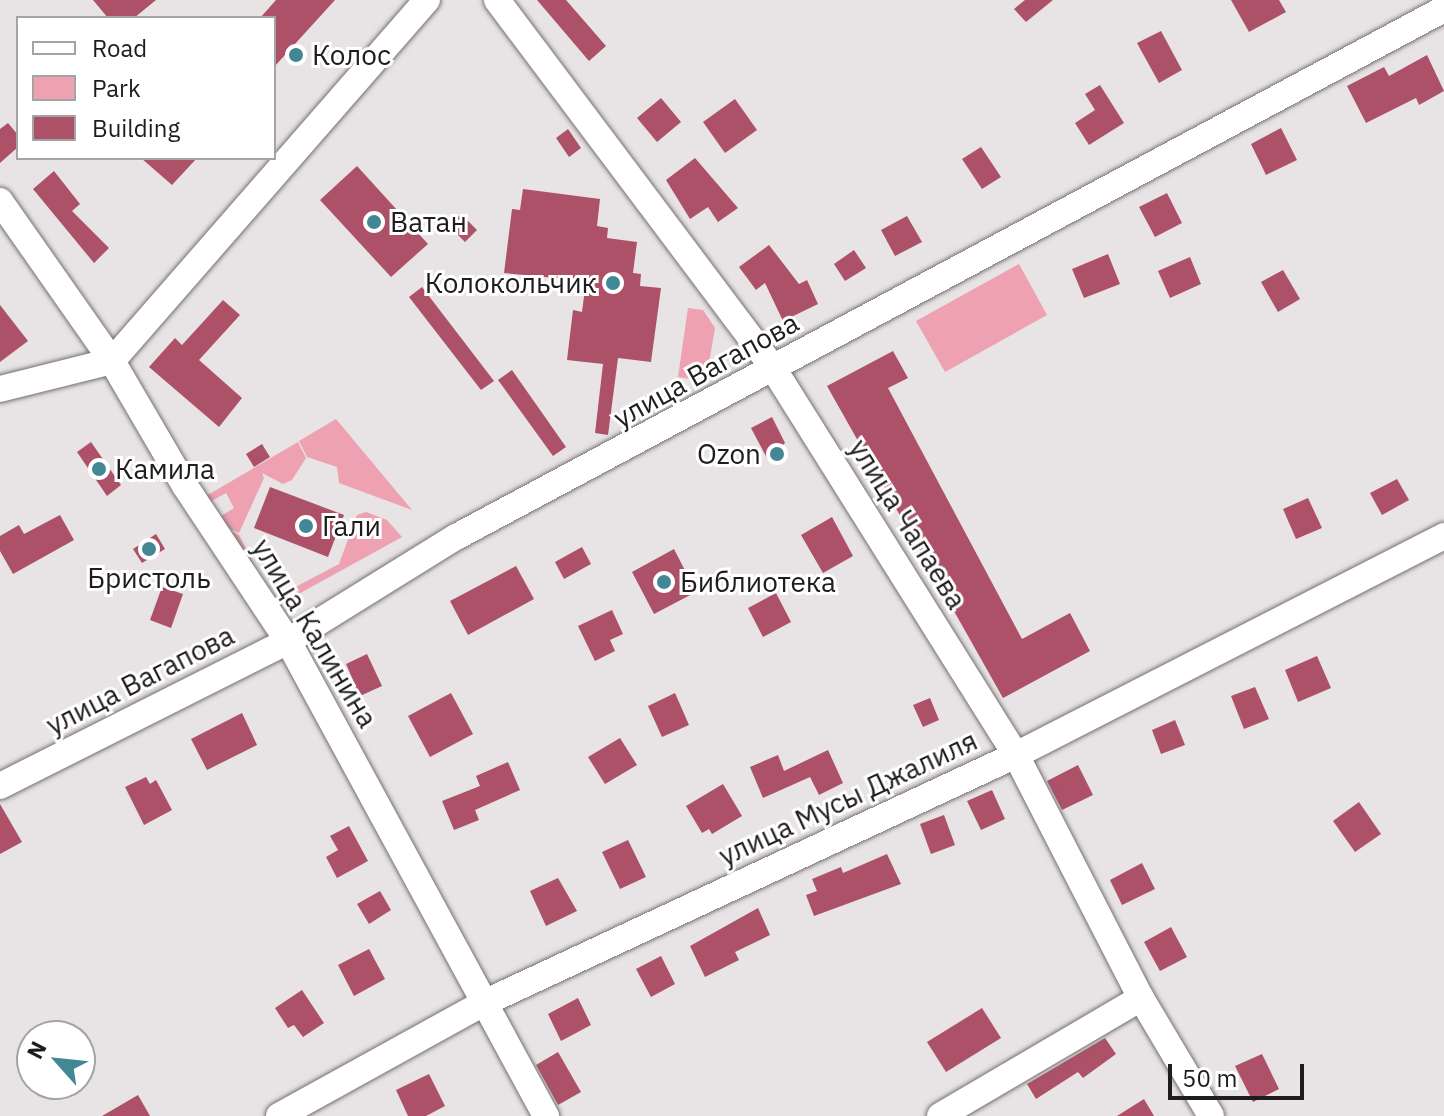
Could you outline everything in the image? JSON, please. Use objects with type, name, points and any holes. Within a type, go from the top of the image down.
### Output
[{"type":"street","points":[[0,389],[112,361],[427,0]]},
{"type":"street","name":"улица Чапаева","points":[[497,0],[773,368],[1016,755],[1141,998],[1211,1116]]},
{"type":"street","name":"улица Вагапова","points":[[0,786],[288,641],[425,555],[1444,9]]},
{"type":"street","name":"улица Калинина","points":[[0,201],[112,361],[185,486],[288,641],[546,1116]]},
{"type":"street","name":"улица Мусы Джалиля","points":[[279,1116],[484,1003],[1016,755],[1444,536]]},
{"type":"street","points":[[940,1116],[1141,998]]},
{"type":"green space","points":[[1019,264],[1047,315],[945,372],[916,321]]},
{"type":"green space","points":[[688,308],[703,310],[715,328],[708,369],[690,379],[678,377]]},
{"type":"green space","points":[[336,419],[412,510],[339,483],[337,467],[307,457],[299,441]]},
{"type":"green space","points":[[298,442],[306,458],[292,480],[283,484],[262,473],[264,478],[239,533],[228,528],[221,516],[234,508],[226,493],[208,503],[227,529],[239,535],[262,582],[201,499]]},
{"type":"green space","points":[[366,512],[387,520],[402,537],[295,596],[286,592],[339,564],[357,515]]},
{"type":"building","points":[[93,0],[156,0],[136,16],[106,16]]},
{"type":"building","points":[[276,0],[335,0],[276,65],[276,16],[262,16]]},
{"type":"building","points":[[537,0],[566,0],[606,46],[589,61]]},
{"type":"building","points":[[1025,0],[1053,0],[1026,22],[1014,9]]},
{"type":"building","points":[[1231,0],[1279,0],[1286,12],[1249,32]]},
{"type":"building","points":[[1161,31],[1182,70],[1159,83],[1137,43]]},
{"type":"building","points":[[1427,55],[1444,91],[1419,105],[1416,98],[1366,123],[1347,86],[1384,67],[1389,76]]},
{"type":"building","points":[[1100,85],[1124,123],[1089,145],[1075,123],[1095,110],[1085,94]]},
{"type":"building","points":[[661,98],[681,122],[657,142],[637,118]]},
{"type":"building","points":[[735,99],[757,130],[725,153],[703,122]]},
{"type":"building","points":[[8,123],[16,133],[16,149],[0,163],[0,129]]},
{"type":"building","points":[[1281,128],[1297,160],[1266,175],[1251,144]]},
{"type":"building","points":[[568,129],[581,148],[569,157],[556,138]]},
{"type":"building","points":[[981,147],[1001,177],[982,189],[962,159]]},
{"type":"building","points":[[695,158],[738,208],[718,222],[708,207],[690,219],[666,180]]},
{"type":"building","points":[[143,160],[195,160],[172,185]]},
{"type":"building","name":"Ватан","points":[[357,166],[428,244],[391,277],[320,200]]},
{"type":"building","points":[[54,171],[80,204],[72,211],[109,248],[94,263],[33,189]]},
{"type":"building","name":"Колокольчик","points":[[523,189],[600,199],[597,226],[608,228],[607,238],[637,242],[633,273],[641,274],[640,286],[661,288],[651,362],[618,358],[608,435],[595,433],[603,364],[567,360],[573,310],[582,312],[586,281],[504,273],[512,209],[520,210]]},
{"type":"building","points":[[1167,193],[1182,223],[1155,237],[1139,207]]},
{"type":"building","points":[[461,214],[477,230],[465,242],[449,226]]},
{"type":"building","points":[[907,216],[922,242],[895,256],[881,230]]},
{"type":"building","points":[[769,245],[799,284],[807,280],[818,304],[783,321],[765,283],[756,290],[739,267]]},
{"type":"building","points":[[854,250],[866,268],[845,281],[834,264]]},
{"type":"building","points":[[1108,254],[1120,284],[1084,298],[1072,269]]},
{"type":"building","points":[[1190,257],[1201,284],[1170,298],[1158,271]]},
{"type":"building","points":[[1283,270],[1300,299],[1278,312],[1261,282]]},
{"type":"building","points":[[422,287],[494,381],[481,390],[409,297]]},
{"type":"building","points":[[223,300],[240,315],[199,360],[242,398],[219,427],[149,367],[175,338],[182,345]]},
{"type":"building","points":[[0,305],[28,341],[0,362]]},
{"type":"building","points":[[893,351],[908,378],[888,388],[1022,639],[1070,613],[1090,651],[1003,698],[827,386]]},
{"type":"building","points":[[512,370],[566,447],[553,456],[498,380]]},
{"type":"building","points":[[772,417],[785,443],[768,460],[751,428]]},
{"type":"building","points":[[91,442],[121,485],[107,496],[77,452]]},
{"type":"building","points":[[262,444],[270,457],[254,467],[246,454]]},
{"type":"building","points":[[1397,479],[1409,500],[1382,515],[1370,493]]},
{"type":"building","points":[[270,487],[344,515],[328,557],[254,528]]},
{"type":"building","points":[[1308,498],[1322,528],[1296,539],[1283,509]]},
{"type":"building","points":[[60,515],[74,540],[13,574],[0,551],[0,536],[19,525],[24,534]]},
{"type":"building","points":[[832,517],[853,556],[823,573],[801,535]]},
{"type":"building","name":"Бристоль","points":[[156,534],[165,549],[142,563],[133,549]]},
{"type":"building","points":[[582,547],[591,564],[564,579],[555,562]]},
{"type":"building","name":"Библиотека","points":[[674,549],[696,592],[654,614],[632,572]]},
{"type":"building","points":[[516,566],[534,599],[468,635],[450,601]]},
{"type":"building","points":[[162,587],[183,594],[171,628],[150,620]]},
{"type":"building","points":[[776,593],[791,622],[763,637],[748,608]]},
{"type":"building","points":[[612,610],[623,634],[610,640],[615,651],[595,661],[578,626]]},
{"type":"building","points":[[367,654],[382,686],[360,696],[346,664]]},
{"type":"building","points":[[1317,656],[1331,688],[1298,702],[1285,670]]},
{"type":"building","points":[[1255,687],[1269,719],[1244,729],[1231,696]]},
{"type":"building","points":[[451,693],[473,734],[430,757],[408,716]]},
{"type":"building","points":[[675,693],[689,725],[662,737],[648,706]]},
{"type":"building","points":[[930,698],[939,720],[923,727],[913,705]]},
{"type":"building","points":[[242,713],[257,745],[207,770],[191,739]]},
{"type":"building","points":[[1175,720],[1185,745],[1161,754],[1152,730]]},
{"type":"building","points":[[620,738],[637,765],[605,784],[588,757]]},
{"type":"building","points":[[828,750],[843,783],[819,795],[810,777],[763,798],[750,767],[778,755],[784,771]]},
{"type":"building","points":[[508,762],[520,790],[475,810],[479,820],[454,830],[442,801],[480,786],[476,776]]},
{"type":"building","points":[[1078,765],[1093,795],[1062,810],[1047,781]]},
{"type":"building","points":[[146,777],[150,784],[156,780],[172,810],[144,825],[125,787]]},
{"type":"building","points":[[723,784],[742,816],[712,834],[709,829],[702,833],[686,806]]},
{"type":"building","points":[[992,790],[1005,819],[981,830],[967,801]]},
{"type":"building","points":[[1359,802],[1381,834],[1355,852],[1333,821]]},
{"type":"building","points":[[0,804],[22,842],[0,854]]},
{"type":"building","points":[[944,815],[955,845],[931,854],[920,824]]},
{"type":"building","points":[[349,826],[368,861],[337,878],[326,857],[338,850],[330,836]]},
{"type":"building","points":[[628,840],[646,877],[620,889],[602,852]]},
{"type":"building","points":[[887,854],[901,884],[814,916],[806,895],[817,891],[812,879],[841,867],[843,873]]},
{"type":"building","points":[[1142,863],[1155,889],[1122,905],[1110,880]]},
{"type":"building","points":[[558,878],[577,911],[546,926],[530,891]]},
{"type":"building","points":[[380,891],[391,910],[369,924],[357,904]]},
{"type":"building","points":[[758,908],[770,935],[735,952],[739,960],[705,977],[690,946]]},
{"type":"building","points":[[1171,927],[1187,957],[1160,971],[1144,942]]},
{"type":"building","points":[[369,949],[385,979],[354,996],[338,965]]},
{"type":"building","points":[[661,956],[675,984],[651,997],[636,969]]},
{"type":"building","points":[[302,990],[324,1023],[303,1037],[294,1025],[288,1028],[275,1008]]},
{"type":"building","points":[[578,998],[591,1025],[561,1041],[548,1014]]},
{"type":"building","points":[[982,1008],[1001,1038],[946,1072],[927,1042]]},
{"type":"building","points":[[1105,1038],[1116,1054],[1083,1078],[1078,1072],[1036,1099],[1027,1084]]},
{"type":"building","points":[[558,1052],[581,1092],[558,1105],[536,1065]]},
{"type":"building","points":[[1262,1054],[1279,1089],[1253,1102],[1235,1066]]},
{"type":"building","points":[[429,1074],[445,1106],[426,1116],[408,1116],[396,1090]]},
{"type":"building","points":[[138,1095],[150,1116],[102,1116]]},
{"type":"building","points":[[1144,1099],[1154,1116],[1117,1116]]},
{"type":"place","name":"Колос","points":[[296,55]]},
{"type":"place","name":"Ватан","points":[[374,222]]},
{"type":"place","name":"Колокольчик","points":[[613,283]]},
{"type":"place","name":"Ozon","points":[[777,454]]},
{"type":"place","name":"Камила","points":[[99,469]]},
{"type":"place","name":"Гали","points":[[306,526]]},
{"type":"place","name":"Бристоль","points":[[149,549]]},
{"type":"place","name":"Библиотека","points":[[664,582]]}]
